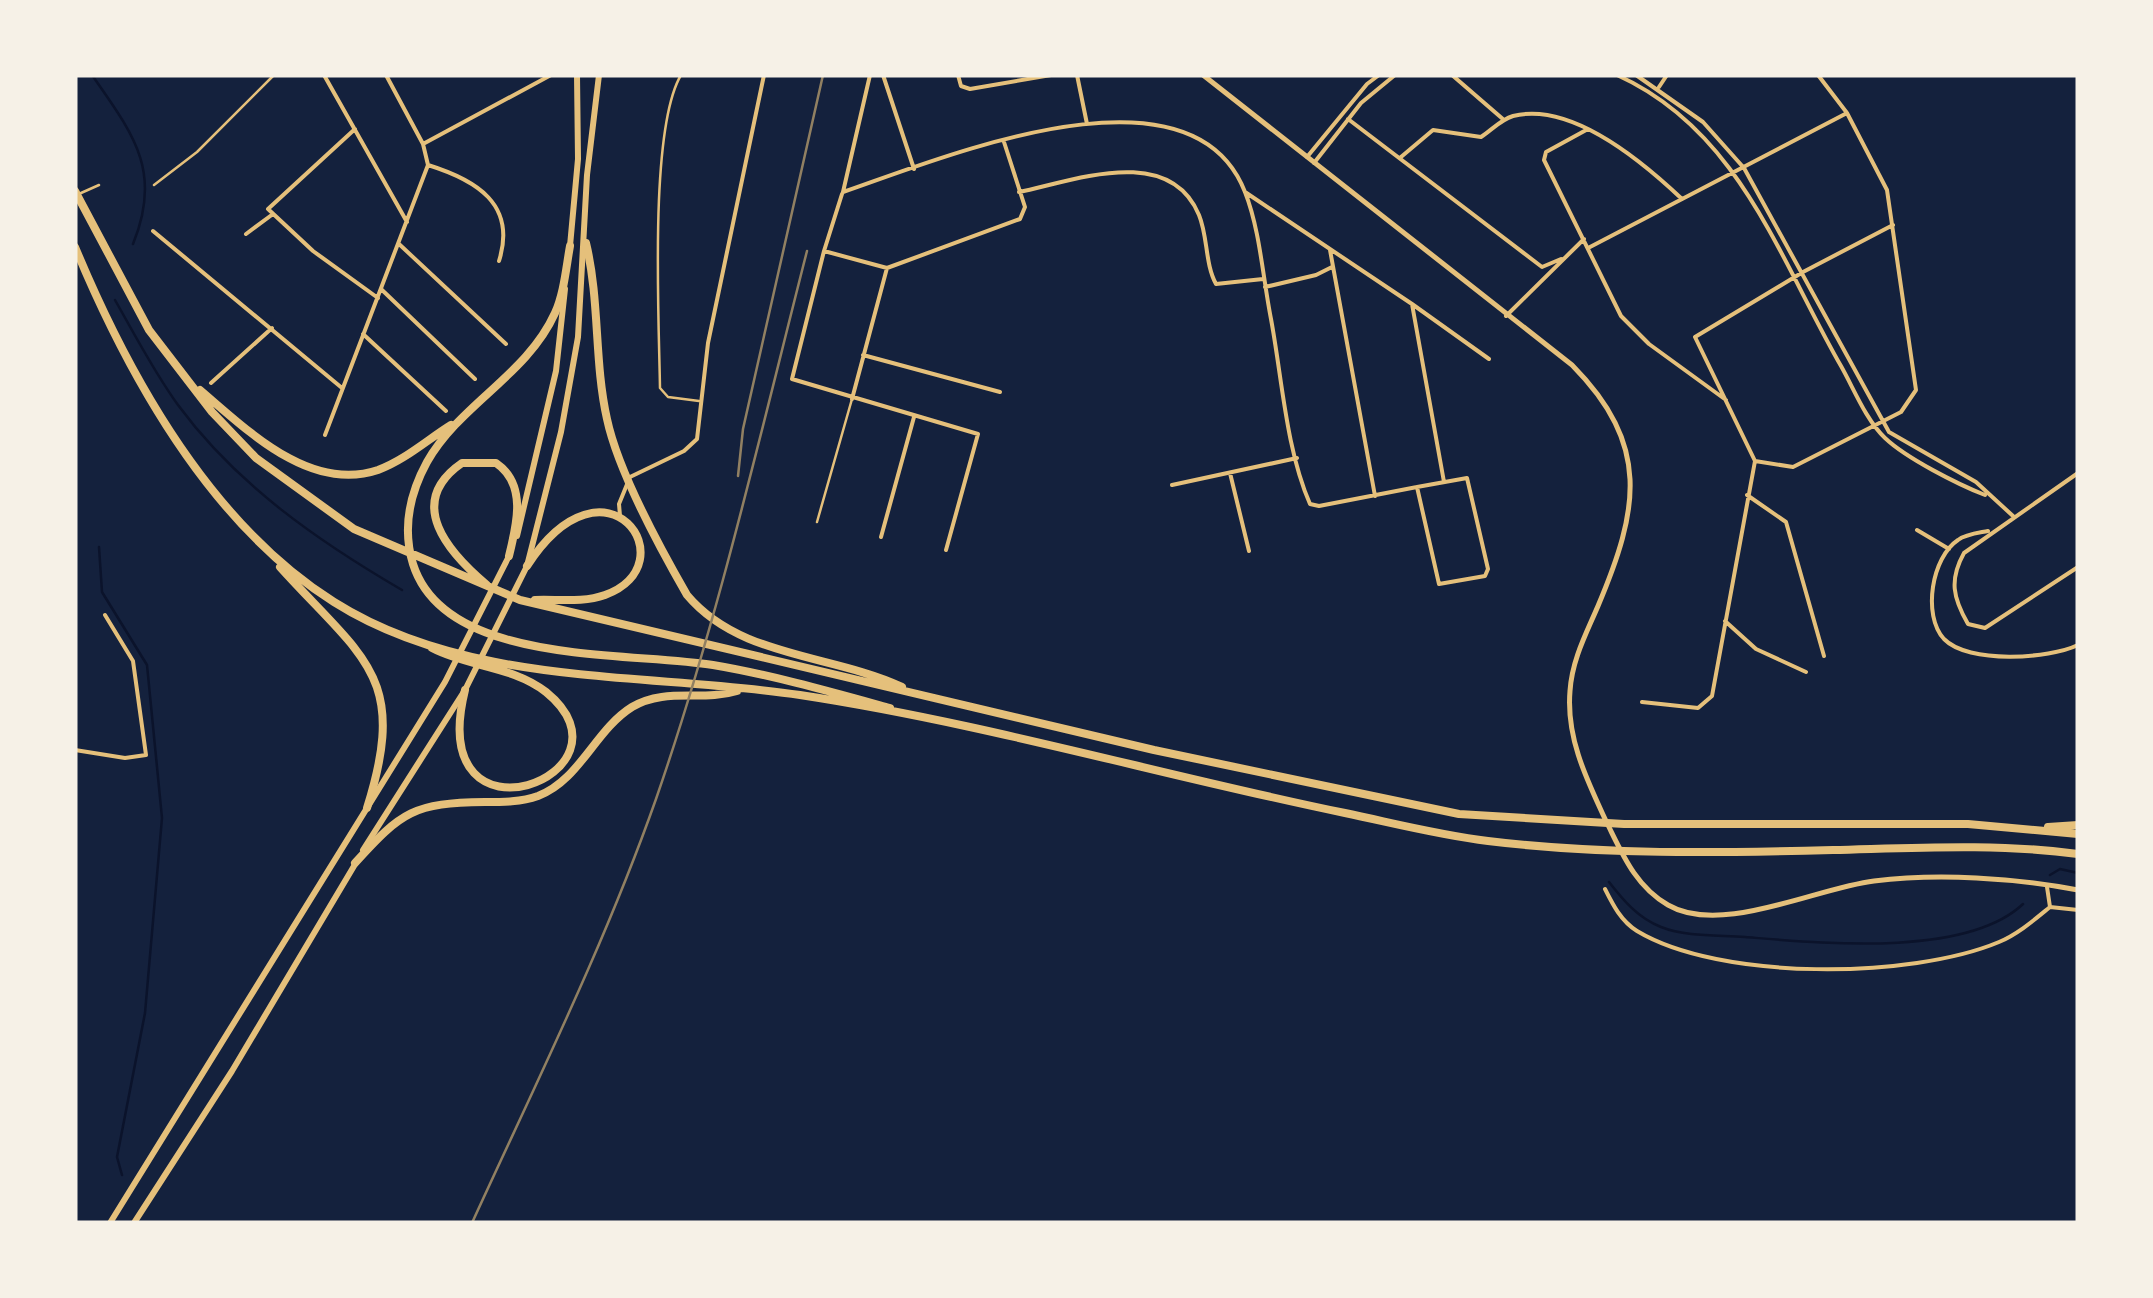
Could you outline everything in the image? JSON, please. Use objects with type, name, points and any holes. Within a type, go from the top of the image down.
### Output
[{"type":"highway","points":[[75,194],[124,288],[230,433],[282,480],[354,529],[425,563],[520,600],[1399,804],[1507,820],[2032,828],[2078,825]]},
{"type":"highway","points":[[586,243],[596,284],[606,416],[686,595],[717,624],[758,643],[874,674],[920,695]]},
{"type":"highway","points":[[570,246],[560,300],[536,346],[464,417],[428,460],[413,496],[407,529],[424,590],[471,629],[553,647],[714,665],[962,727]]},
{"type":"highway","points":[[75,247],[128,362],[155,408],[271,556],[354,648],[379,690],[385,737],[366,808]]},
{"type":"highway","points":[[190,382],[264,443],[304,464],[343,475],[395,462],[464,417]]},
{"type":"highway","points":[[494,591],[454,554],[436,523],[439,489],[462,463],[496,463],[513,480],[518,505],[509,556]]},
{"type":"highway","points":[[520,600],[592,599],[628,582],[639,564],[640,546],[632,526],[603,511],[576,517],[549,534],[527,566]]},
{"type":"highway","points":[[271,556],[335,602],[443,654],[518,676],[550,695],[567,719],[571,733],[564,760],[554,774],[540,784],[513,790],[478,774],[463,753],[458,728],[465,690]]},
{"type":"highway","points":[[419,642],[572,672],[744,688],[845,703],[1432,833],[1612,850],[1968,847],[2078,854]]},
{"type":"highway","points":[[355,864],[397,818],[420,806],[518,801],[553,788],[615,721],[644,702],[744,688]]},
{"type":"highway","points":[[2032,828],[2078,834]]},
{"type":"main road","points":[[110,1223],[445,682],[509,556],[532,486],[556,371],[578,159],[578,75]]},
{"type":"main road","points":[[134,1223],[465,690],[527,566],[571,380],[586,243],[595,84],[600,75]]},
{"type":"street","points":[[154,185],[198,152],[274,75]]},
{"type":"street","points":[[324,75],[407,222]]},
{"type":"street","points":[[325,435],[428,165],[423,144],[386,75]]},
{"type":"street","points":[[423,144],[551,75]]},
{"type":"street","points":[[592,75],[595,84]]},
{"type":"street","points":[[681,75],[668,120],[658,232],[660,388],[668,397],[699,401]]},
{"type":"street","points":[[620,517],[619,504],[630,477],[693,446],[764,75]]},
{"type":"street","points":[[870,75],[792,381],[978,434],[946,550]]},
{"type":"street","points":[[883,75],[914,169]]},
{"type":"street","points":[[958,75],[961,86],[970,90],[1051,75]]},
{"type":"street","points":[[1077,75],[1086,124]]},
{"type":"street","points":[[1204,75],[1592,386],[1615,419],[1627,450],[1633,490],[1630,512],[1620,552],[1576,657],[1569,717],[1574,741],[1600,806],[1639,881],[1669,906],[1706,915],[1875,881],[1939,878],[2078,890]]},
{"type":"street","points":[[1308,157],[1367,84],[1380,75]]},
{"type":"street","points":[[1314,163],[1373,90],[1395,75]]},
{"type":"street","points":[[1452,75],[1504,120]]},
{"type":"street","points":[[1618,75],[1654,94],[1688,119],[1736,172],[1827,342],[1878,424]]},
{"type":"street","points":[[1636,75],[1703,122],[1744,168],[1803,272],[1886,439],[1988,496],[2013,516]]},
{"type":"street","points":[[1659,88],[1668,75]]},
{"type":"street","points":[[1756,460],[1793,467],[1878,424],[1901,412],[1916,390],[1918,378],[1887,190],[1848,113],[1818,75]]},
{"type":"street","points":[[1590,248],[1848,113]]},
{"type":"street","points":[[1401,157],[1433,130],[1481,137],[1504,120],[1536,116],[1588,129],[1634,155],[1682,199]]},
{"type":"street","points":[[1348,119],[1542,267],[1561,259]]},
{"type":"street","points":[[843,192],[1004,142],[1086,124],[1121,120],[1174,127],[1211,148],[1245,192],[1489,359]]},
{"type":"street","points":[[355,129],[268,209],[312,251],[378,298]]},
{"type":"street","points":[[1588,129],[1546,152],[1544,160],[1622,316],[1633,330],[1730,402]]},
{"type":"street","points":[[824,251],[887,268],[1020,219],[1025,207],[1004,142]]},
{"type":"street","points":[[428,165],[458,174],[483,190],[503,229],[499,261]]},
{"type":"street","points":[[1019,192],[1114,172],[1150,174],[1179,191],[1198,214],[1216,284],[1263,279]]},
{"type":"street","points":[[75,194],[99,186]]},
{"type":"street","points":[[1245,192],[1297,458],[1310,504],[1444,482],[1470,480],[1488,569],[1485,576],[1439,584],[1418,487]]},
{"type":"street","points":[[246,234],[273,214]]},
{"type":"street","points":[[1642,702],[1698,708],[1711,698],[1756,460],[1696,337],[1803,272],[1893,225]]},
{"type":"street","points":[[153,231],[342,388]]},
{"type":"street","points":[[1506,316],[1544,283],[1561,259],[1584,238]]},
{"type":"street","points":[[399,244],[506,344]]},
{"type":"street","points":[[1329,247],[1375,496]]},
{"type":"street","points":[[1265,286],[1316,275],[1334,266]]},
{"type":"street","points":[[817,522],[887,268]]},
{"type":"street","points":[[381,289],[475,379]]},
{"type":"street","points":[[1412,304],[1444,482]]},
{"type":"street","points":[[211,383],[272,328]]},
{"type":"street","points":[[363,334],[446,411]]},
{"type":"street","points":[[1827,342],[1837,337]]},
{"type":"street","points":[[864,355],[1000,392]]},
{"type":"street","points":[[880,537],[914,417]]},
{"type":"street","points":[[1172,485],[1297,458]]},
{"type":"street","points":[[1230,473],[1249,550]]},
{"type":"street","points":[[2078,473],[1964,553],[1955,568],[1955,598],[1968,624],[1985,628],[2078,567]]},
{"type":"street","points":[[1747,494],[1786,522],[1824,656]]},
{"type":"street","points":[[1917,530],[1948,549]]},
{"type":"street","points":[[1992,530],[1968,535],[1948,549],[1936,572],[1932,606],[1936,628],[1946,641],[1967,651],[2040,658],[2078,645]]},
{"type":"street","points":[[75,750],[125,758],[146,755],[133,661],[105,614]]},
{"type":"street","points":[[1725,621],[1756,648],[1806,672]]},
{"type":"street","points":[[2047,885],[2050,907]]},
{"type":"street","points":[[1605,889],[1614,909],[1634,929],[1658,941],[1722,958],[1831,970],[1900,964],[1997,943],[2050,907],[2078,910]]},
{"type":"waterway","points":[[92,75],[131,135],[144,174],[142,218],[133,244]]},
{"type":"waterway","points":[[115,300],[169,392],[226,461],[310,531],[402,590]]},
{"type":"waterway","points":[[99,547],[102,592],[147,665],[162,818],[145,1013],[117,1157],[122,1175]]},
{"type":"waterway","points":[[2050,875],[2060,869],[2078,873]]},
{"type":"waterway","points":[[1609,882],[1638,914],[1671,930],[1812,942],[1930,940],[1998,921],[2023,904]]},
{"type":"railway","points":[[738,476],[743,429],[823,75]]},
{"type":"railway","points":[[472,1223],[592,960],[656,799],[719,595],[807,251]]}]
